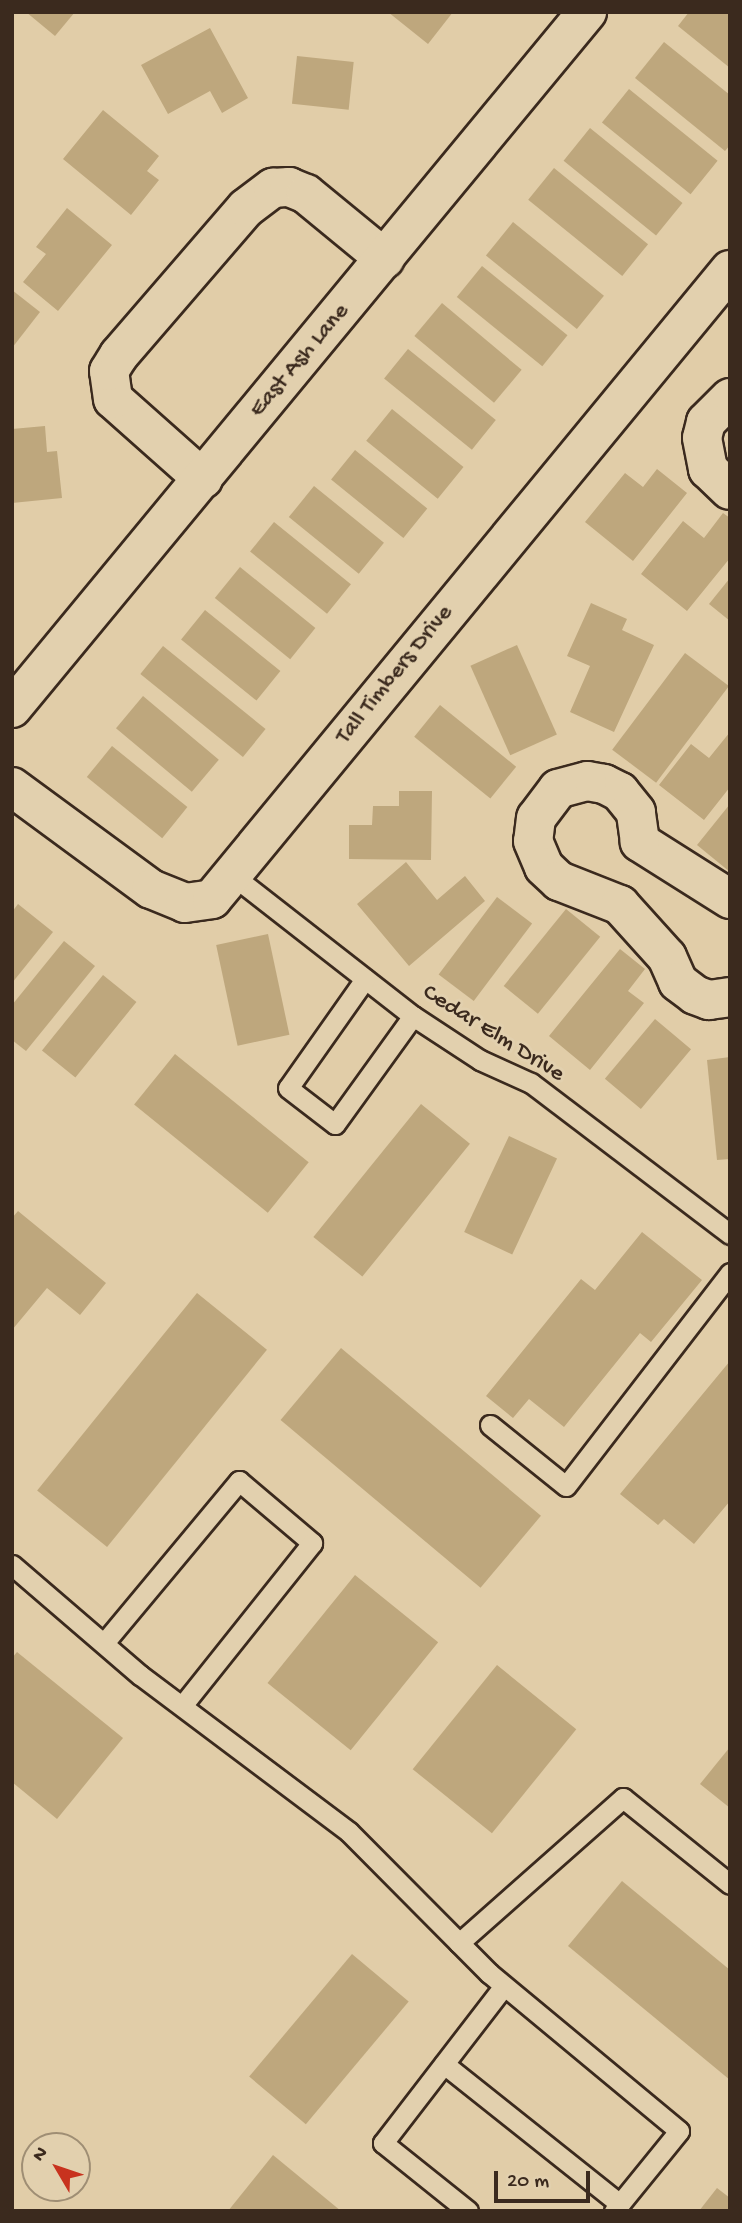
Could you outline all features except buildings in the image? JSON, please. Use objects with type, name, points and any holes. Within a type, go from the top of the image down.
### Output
[{"type":"street","name":"East Ash Lane","points":[[12,708],[587,12]]},
{"type":"street","points":[[203,479],[113,399],[109,371],[119,355],[246,208],[273,188],[289,187],[306,194],[385,258]]},
{"type":"street","name":"Tall Timbers Drive","points":[[12,787],[151,889],[185,903],[212,899],[730,270]]},
{"type":"street","points":[[730,398],[711,415],[702,438],[708,469],[730,490]]},
{"type":"street","points":[[730,899],[640,842],[636,811],[620,792],[604,784],[587,781],[558,789],[536,818],[533,841],[544,867],[559,881],[620,905],[667,957],[678,982],[695,995],[709,1000],[730,997]]},
{"type":"lane","name":"Cedar Elm Drive","points":[[231,874],[413,1016],[480,1060],[531,1083],[730,1234]]},
{"type":"lane","points":[[365,979],[288,1088],[335,1124],[413,1016]]},
{"type":"lane","points":[[490,1425],[566,1486],[730,1273]]},
{"type":"lane","points":[[104,1643],[239,1481],[312,1543],[183,1706]]},
{"type":"lane","points":[[12,1565],[183,1706],[349,1832],[504,1986],[679,2131],[617,2207],[444,2064]]},
{"type":"lane","points":[[459,1943],[623,1798],[730,1884]]},
{"type":"lane","points":[[468,2211],[383,2143],[504,1986]]}]
